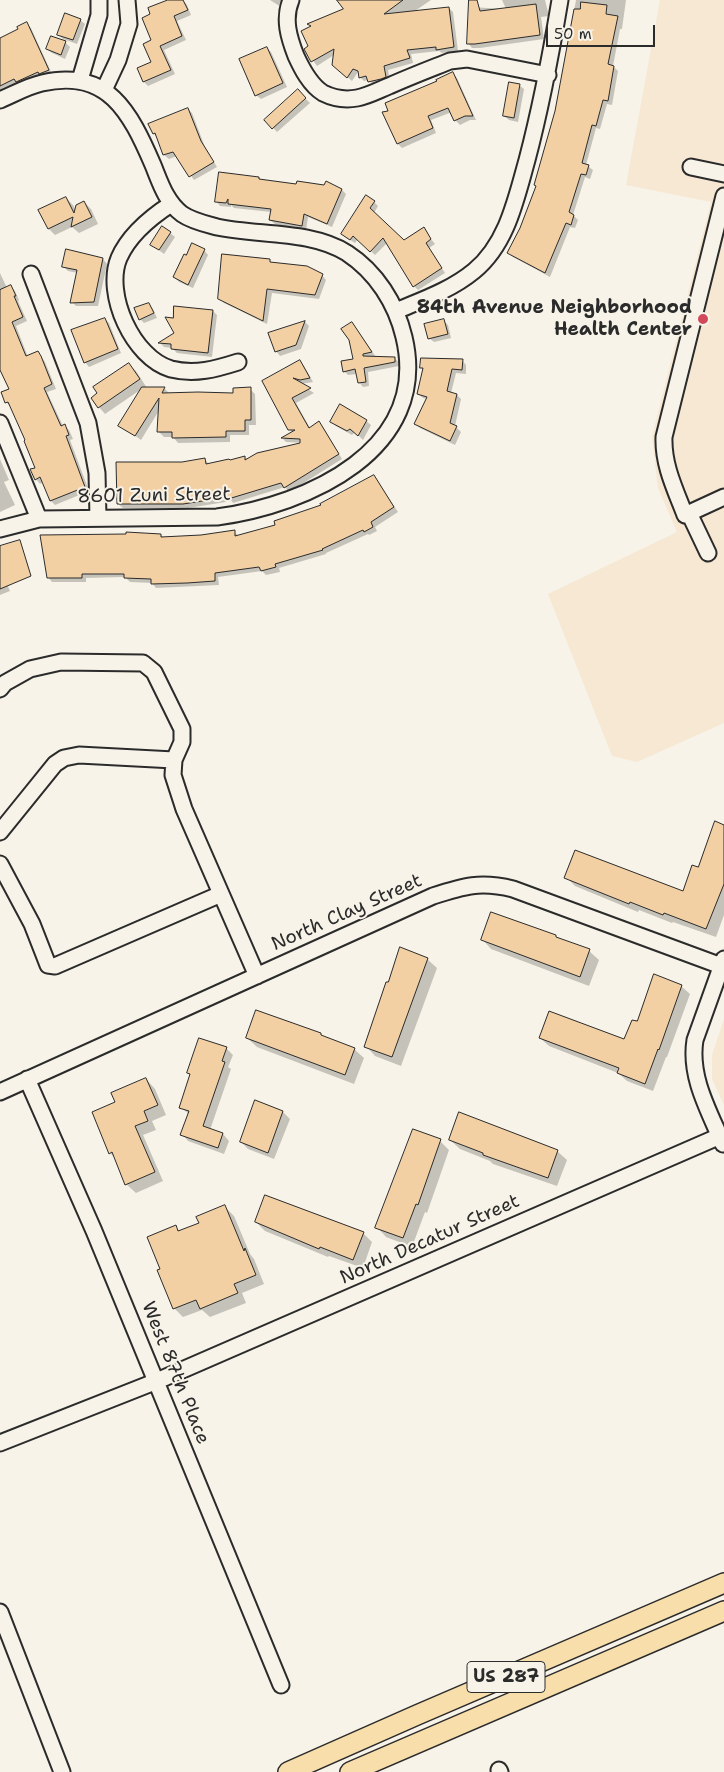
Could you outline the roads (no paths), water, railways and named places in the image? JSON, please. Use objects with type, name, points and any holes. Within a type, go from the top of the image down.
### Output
[{"type":"main road","name":"US 287","points":[[288,1772],[724,1583]]},
{"type":"main road","name":"US 287","points":[[350,1772],[724,1611]]},
{"type":"street","points":[[80,80],[99,15],[99,0]]},
{"type":"street","points":[[104,90],[118,60],[129,24],[127,0]]},
{"type":"street","points":[[291,0],[287,11],[287,28],[302,68],[308,78],[323,93],[339,98],[358,98],[458,59],[467,59],[548,75]]},
{"type":"street","points":[[396,311],[453,285],[474,271],[490,254],[501,238],[518,192],[548,75],[560,0]]},
{"type":"street","points":[[0,100],[44,83],[80,80],[104,90],[123,109],[146,149],[171,204],[134,234],[120,257],[115,277],[115,289],[126,323],[139,344],[156,362],[169,368],[205,372],[238,362]]},
{"type":"street","points":[[691,167],[724,174]]},
{"type":"street","points":[[708,553],[687,514],[666,468],[664,437],[718,251],[724,196]]},
{"type":"street","name":"8601 Zuni Street","points":[[0,529],[39,518],[178,519],[241,514],[312,491],[345,473],[379,445],[399,411],[408,372],[401,322],[377,280],[361,263],[345,252],[316,240],[205,224],[183,215],[171,204]]},
{"type":"street","points":[[31,274],[88,423],[97,473],[98,518]]},
{"type":"street","points":[[0,424],[39,518]]},
{"type":"street","points":[[687,514],[724,497]]},
{"type":"street","points":[[0,689],[5,683],[30,669],[61,662],[143,664],[154,672],[182,729],[182,742],[174,760],[173,776],[184,809],[257,976]]},
{"type":"street","points":[[0,832],[55,764],[64,758],[79,754],[174,760]]},
{"type":"street","points":[[0,864],[32,924],[48,965],[55,966],[221,894]]},
{"type":"street","name":"North Clay Street","points":[[0,1092],[433,896],[461,887],[485,884],[513,888],[723,964]]},
{"type":"street","points":[[722,1140],[695,1074],[694,1049],[695,1040],[723,964]]},
{"type":"street","name":"West 87th Place","points":[[27,1079],[94,1231],[281,1685]]},
{"type":"street","name":"North Decatur Street","points":[[0,1443],[156,1381],[722,1140]]},
{"type":"street","points":[[0,1612],[62,1772]]},
{"type":"place","name":"84th Avenue Neighborhood Health Center","points":[[703,319]]}]
